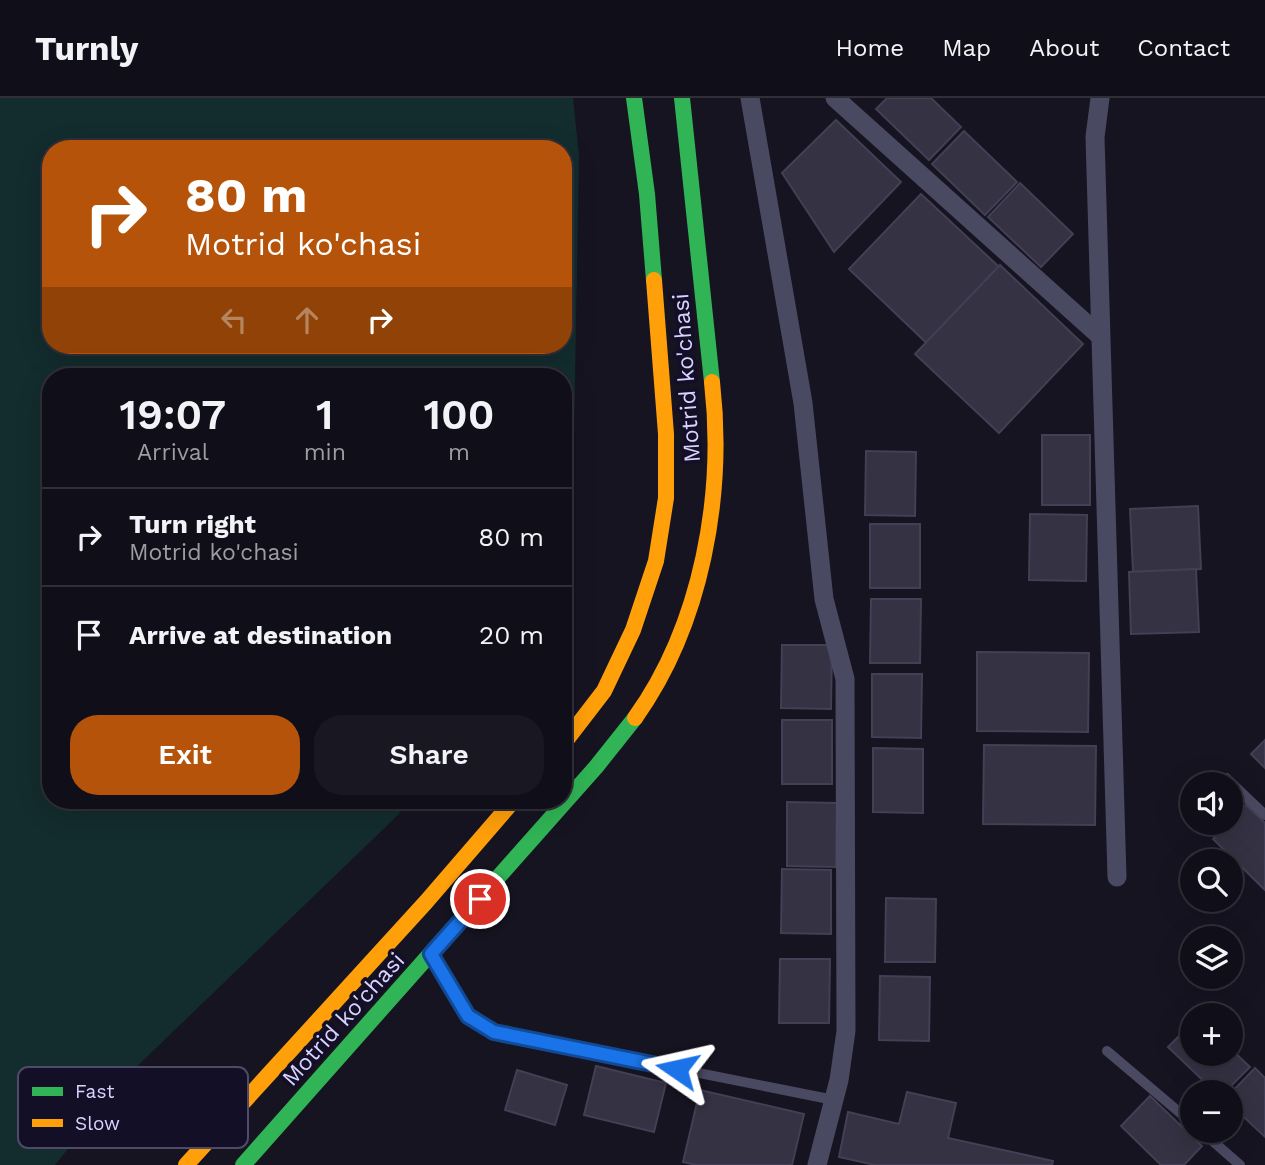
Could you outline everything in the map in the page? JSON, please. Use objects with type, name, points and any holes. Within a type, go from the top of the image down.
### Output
[{"type":"main road","name":"Motrid ko'chasi","points":[[572,733],[604,691],[633,630],[656,561],[666,498],[666,433],[651,247],[634,98]]},
{"type":"main road","name":"Motrid ko'chasi","points":[[572,794],[642,707],[676,642],[693,594],[709,532],[714,493],[716,415],[682,98]]},
{"type":"main road","name":"Motrid ko'chasi","points":[[248,1097],[426,902],[506,809]]},
{"type":"main road","name":"Motrid ko'chasi","points":[[243,1165],[559,809]]},
{"type":"main road","name":"Motrid ko'chasi","points":[[186,1165],[202,1148]]},
{"type":"street","points":[[750,98],[803,403],[824,599],[845,680],[845,1031],[834,1100],[819,1164]]},
{"type":"street","points":[[835,98],[1100,336]]},
{"type":"street","points":[[1100,98],[1095,137],[1117,877]]},
{"type":"lane","points":[[1243,794],[1265,815]]},
{"type":"lane","points":[[431,954],[468,1016],[494,1032],[834,1100]]},
{"type":"lane","points":[[1107,1051],[1180,1114]]},
{"type":"lane","points":[[1215,1143],[1240,1165]]},
{"type":"green space","points":[[0,98],[573,98],[579,155],[572,496],[572,368],[42,368],[42,809],[402,809],[136,1067],[18,1067],[18,1148],[69,1148],[55,1165],[0,1165]]},
{"type":"building","points":[[887,98],[931,98],[961,127],[929,160],[876,109]]},
{"type":"building","points":[[836,120],[901,182],[834,252],[782,173]]},
{"type":"building","points":[[964,131],[1017,182],[985,215],[932,164]]},
{"type":"building","points":[[1020,183],[1073,234],[1041,267],[988,217]]},
{"type":"building","points":[[921,194],[1011,278],[938,354],[849,269]]},
{"type":"building","points":[[1000,265],[1083,344],[999,433],[915,354]]},
{"type":"building","points":[[1042,435],[1090,435],[1090,505],[1042,505]]},
{"type":"building","points":[[866,451],[916,452],[915,516],[865,515]]},
{"type":"building","points":[[1198,506],[1201,569],[1133,572],[1130,509]]},
{"type":"building","points":[[1030,514],[1087,515],[1086,581],[1029,580]]},
{"type":"building","points":[[870,524],[920,524],[920,588],[870,588]]},
{"type":"building","points":[[1196,569],[1199,632],[1131,634],[1129,572]]},
{"type":"building","points":[[871,599],[921,599],[920,663],[870,663]]},
{"type":"building","points":[[782,645],[832,645],[831,709],[781,708]]},
{"type":"building","points":[[977,652],[1089,653],[1088,732],[977,731]]},
{"type":"building","points":[[872,674],[922,674],[921,738],[872,737]]},
{"type":"building","points":[[782,720],[832,720],[832,784],[782,784]]},
{"type":"building","points":[[1265,740],[1265,768],[1251,754]]},
{"type":"building","points":[[984,745],[1096,746],[1095,825],[983,824]]},
{"type":"building","points":[[873,748],[923,749],[923,813],[873,812]]},
{"type":"building","points":[[787,802],[837,803],[836,867],[787,866]]},
{"type":"building","points":[[1246,805],[1265,823],[1265,890],[1243,868],[1243,849],[1223,849],[1213,839],[1217,835],[1243,835],[1243,808]]},
{"type":"building","points":[[782,869],[831,870],[831,934],[781,933]]},
{"type":"building","points":[[886,898],[936,899],[935,962],[885,962]]},
{"type":"building","points":[[780,959],[830,959],[829,1023],[779,1023]]},
{"type":"building","points":[[880,976],[930,977],[929,1041],[879,1040]]},
{"type":"building","points":[[1180,1035],[1180,1058],[1168,1047]]},
{"type":"building","points":[[1243,1060],[1250,1067],[1237,1080],[1202,1080],[1188,1066],[1243,1066]]},
{"type":"building","points":[[596,1066],[666,1083],[654,1132],[584,1115]]},
{"type":"building","points":[[1255,1068],[1265,1078],[1265,1137],[1243,1116],[1243,1080]]},
{"type":"building","points":[[517,1070],[567,1085],[555,1125],[505,1110]]},
{"type":"building","points":[[700,1090],[804,1114],[792,1165],[696,1165],[683,1162]]},
{"type":"building","points":[[907,1092],[956,1103],[948,1138],[1053,1161],[1052,1165],[875,1165],[839,1157],[848,1112],[899,1124]]},
{"type":"building","points":[[1150,1096],[1180,1125],[1180,1143],[1199,1143],[1202,1146],[1184,1165],[1161,1165],[1121,1126]]},
{"type":"traffic: fast","points":[[634,98],[647,194],[654,280]]},
{"type":"traffic: fast","points":[[682,98],[712,382]]},
{"type":"traffic: fast","points":[[572,794],[635,718]]},
{"type":"traffic: fast","points":[[243,1165],[559,809]]},
{"type":"traffic: slow","points":[[572,733],[604,691],[633,630],[656,561],[666,498],[666,434],[654,280]]},
{"type":"traffic: slow","points":[[635,718],[658,681],[677,642],[704,557],[715,469],[712,382]]},
{"type":"traffic: slow","points":[[248,1097],[426,902],[506,809]]},
{"type":"traffic: slow","points":[[186,1165],[202,1148]]},
{"type":"route","points":[[480,899],[431,954],[468,1016],[494,1032],[677,1069]]}]
